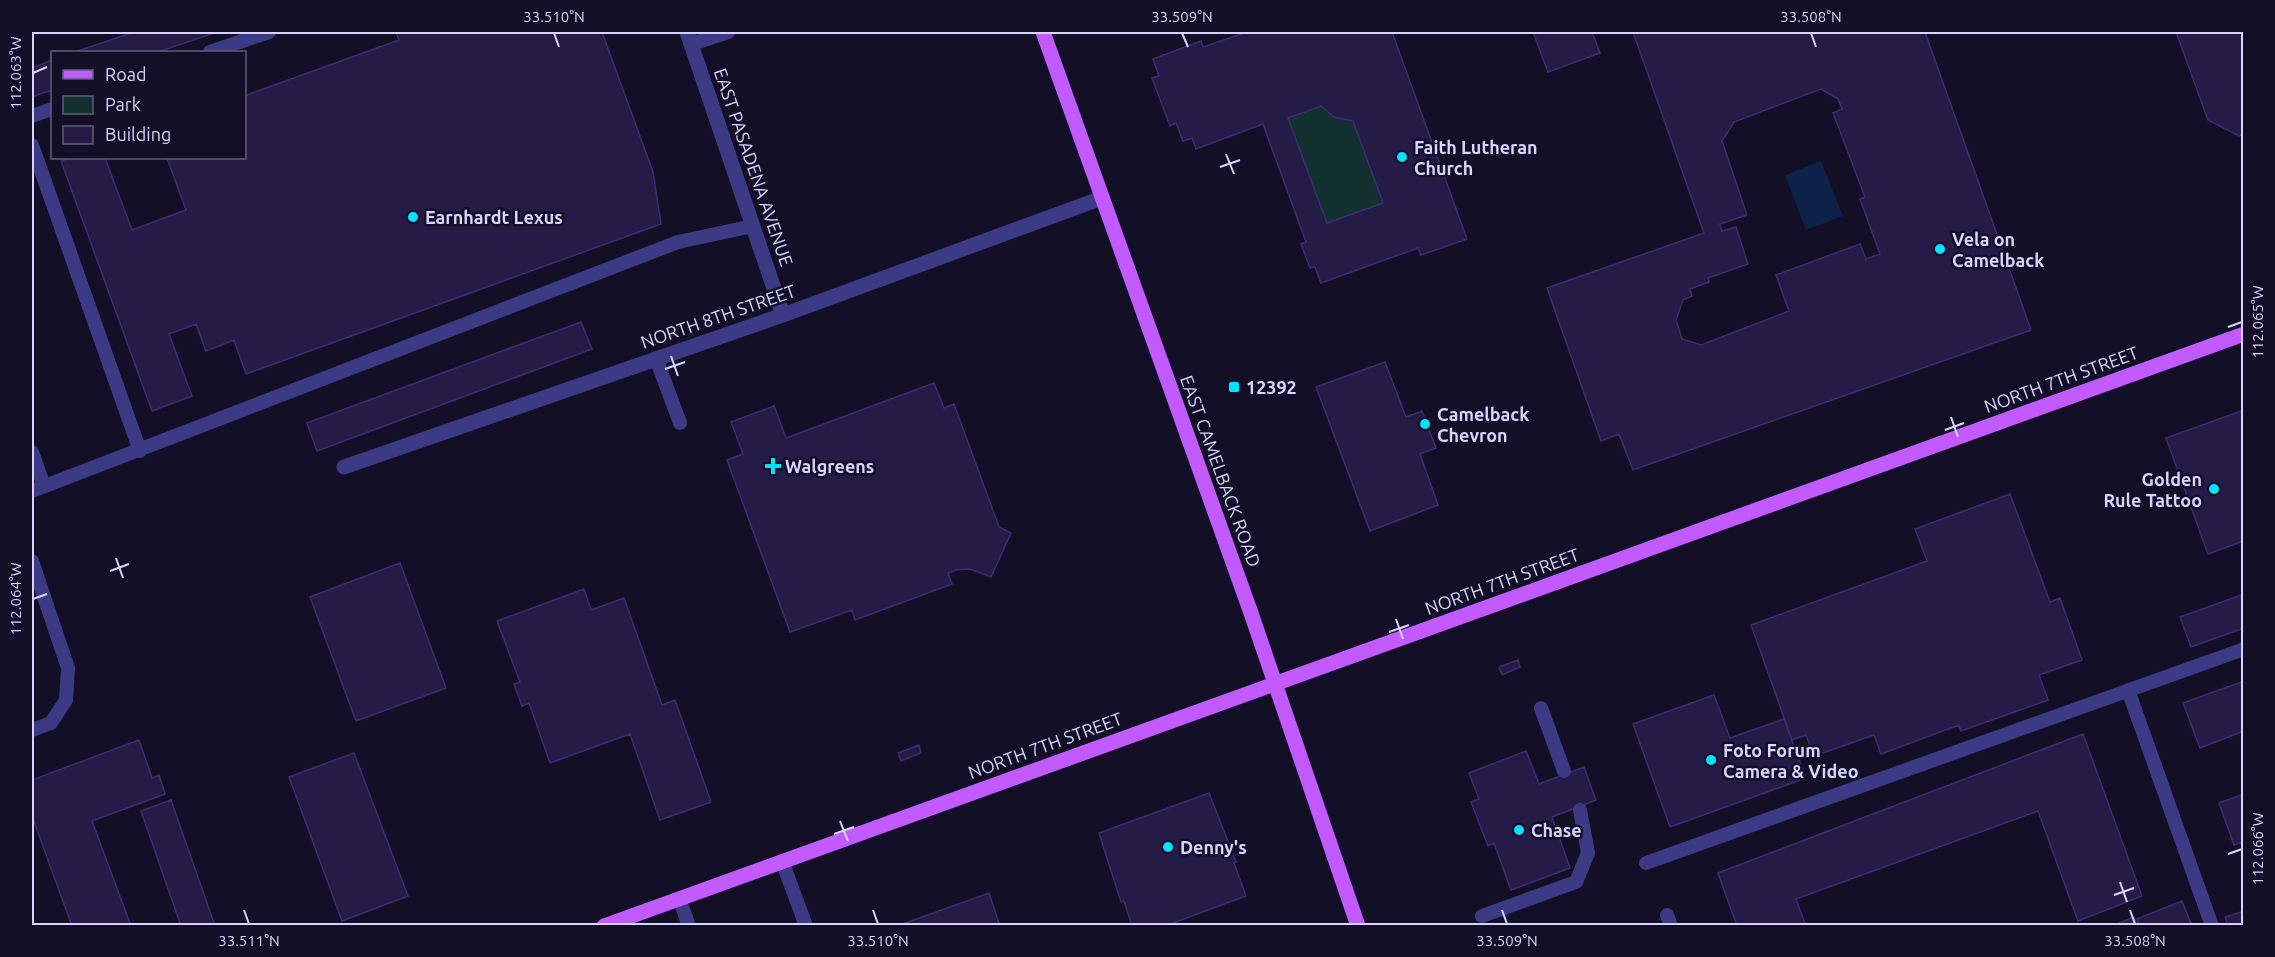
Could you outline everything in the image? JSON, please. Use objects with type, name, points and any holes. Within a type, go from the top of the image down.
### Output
[{"type":"main road","name":"EAST CAMELBACK ROAD","points":[[1043,32],[1275,682],[1358,926]]},
{"type":"main road","name":"NORTH 7TH STREET","points":[[604,926],[2244,334]]},
{"type":"street","name":"EAST PASADENA AVENUE","points":[[689,38],[783,315]]},
{"type":"street","name":"NORTH 8TH STREET","points":[[344,467],[783,315],[1102,198]]},
{"type":"lane","points":[[213,51],[269,32]]},
{"type":"lane","points":[[689,38],[728,32]]},
{"type":"lane","points":[[32,116],[51,109]]},
{"type":"lane","points":[[32,145],[140,451]]},
{"type":"lane","points":[[32,452],[38,488],[140,451],[678,242],[753,226]]},
{"type":"lane","points":[[656,358],[680,423]]},
{"type":"lane","points":[[32,561],[68,668],[66,700],[51,723],[32,730]]},
{"type":"lane","points":[[1646,863],[2244,649]]},
{"type":"lane","points":[[2128,690],[2212,926]]},
{"type":"lane","points":[[1541,708],[1564,771]]},
{"type":"lane","points":[[1482,916],[1576,882],[1588,853],[1580,810]]},
{"type":"lane","points":[[782,861],[806,926]]},
{"type":"lane","points":[[679,898],[688,926]]},
{"type":"green space","points":[[1321,106],[1334,117],[1353,121],[1383,203],[1327,223],[1288,118]]},
{"type":"water","points":[[1821,161],[1843,216],[1806,230],[1785,175]]},
{"type":"building","points":[[134,32],[217,32],[161,51],[78,51]]},
{"type":"building","name":"Earnhardt Lexus","points":[[396,32],[602,32],[653,172],[661,224],[246,374],[234,340],[206,351],[196,324],[169,334],[192,396],[152,411],[61,161],[105,159],[132,230],[186,210],[167,159],[246,159],[246,95],[399,40]]},
{"type":"building","name":"Faith Lutheran Church","points":[[1247,32],[1392,32],[1467,239],[1421,255],[1418,248],[1321,283],[1315,267],[1310,268],[1301,244],[1306,242],[1263,124],[1196,149],[1192,138],[1183,141],[1176,123],[1170,126],[1152,78],[1159,76],[1153,59],[1201,41],[1203,47]],"holes":[[[1321,106],[1334,117],[1353,121],[1383,203],[1327,223],[1288,118]]]},
{"type":"building","points":[[1533,32],[1592,32],[1600,53],[1548,72]]},
{"type":"building","name":"Vela on Camelback","points":[[1633,32],[1925,32],[2031,330],[1633,470],[1619,434],[1601,441],[1547,288],[1704,233]],"holes":[[[1821,89],[1838,99],[1842,109],[1833,113],[1865,197],[1860,199],[1880,254],[1866,259],[1860,244],[1776,275],[1789,311],[1701,345],[1682,339],[1676,320],[1683,300],[1692,296],[1690,289],[1709,282],[1708,278],[1748,264],[1736,227],[1722,231],[1720,224],[1747,215],[1722,141],[1734,122]]]},
{"type":"building","points":[[2176,32],[2244,32],[2244,134],[2239,136],[2208,120]]},
{"type":"building","points":[[51,60],[51,90],[32,97],[32,68]]},
{"type":"building","points":[[581,322],[592,349],[317,451],[307,423]]},
{"type":"building","points":[[1385,362],[1406,417],[1422,411],[1436,448],[1420,454],[1438,505],[1370,531],[1316,387]]},
{"type":"building","name":"Walgreens","points":[[934,383],[944,408],[954,404],[999,527],[1011,533],[991,577],[970,569],[956,570],[948,573],[952,584],[855,620],[852,610],[790,632],[727,460],[743,454],[731,422],[774,406],[786,438]]},
{"type":"building","name":"Golden Rule Tattoo","points":[[2244,410],[2244,541],[2208,554],[2166,438]]},
{"type":"building","points":[[2010,494],[2050,602],[2060,598],[2082,660],[2039,675],[2048,700],[1961,731],[1959,725],[1881,754],[1874,735],[1814,756],[1806,735],[1792,740],[1751,625],[1927,561],[1915,529]]},
{"type":"building","points":[[400,563],[446,688],[356,721],[310,597]]},
{"type":"building","points":[[584,589],[591,610],[624,598],[662,705],[675,700],[711,802],[660,820],[630,734],[550,763],[529,703],[522,706],[514,684],[520,682],[497,621]]},
{"type":"building","points":[[2244,594],[2244,628],[2191,647],[2180,617]]},
{"type":"building","points":[[1518,660],[1520,667],[1502,675],[1499,667]]},
{"type":"building","points":[[2244,681],[2244,731],[2200,748],[2183,703]]},
{"type":"building","points":[[1714,695],[1730,738],[1784,719],[1806,778],[1670,827],[1633,724]]},
{"type":"building","points":[[2083,734],[2142,896],[2078,921],[2038,811],[1796,899],[1806,926],[1737,926],[1718,873]]},
{"type":"building","points":[[139,740],[152,778],[159,775],[165,794],[92,821],[131,926],[72,926],[32,816],[32,780]]},
{"type":"building","points":[[919,745],[921,753],[901,761],[898,753]]},
{"type":"building","name":"Chase","points":[[1526,751],[1539,784],[1584,767],[1596,800],[1552,817],[1570,868],[1511,890],[1494,843],[1488,846],[1471,802],[1479,799],[1469,773]]},
{"type":"building","points":[[354,753],[408,896],[342,921],[289,777]]},
{"type":"building","name":"Denny's","points":[[1209,793],[1236,862],[1234,863],[1246,896],[1165,926],[1132,926],[1124,901],[1121,902],[1099,833]]},
{"type":"building","points":[[2244,794],[2244,842],[2234,845],[2219,803]]},
{"type":"building","points":[[171,800],[215,926],[181,926],[141,811]]},
{"type":"building","points":[[989,893],[1000,926],[897,926]]},
{"type":"building","points":[[2182,901],[2192,926],[2139,926],[2137,919]]},
{"type":"building","points":[[2244,911],[2244,926],[2228,926],[2225,917]]},
{"type":"building","points":[[2134,917],[2137,926],[2112,926]]},
{"type":"place","name":"Faith Lutheran Church","points":[[1402,157]]},
{"type":"place","name":"Earnhardt Lexus","points":[[413,217]]},
{"type":"place","name":"Vela on Camelback","points":[[1940,249]]},
{"type":"place","name":"12392","points":[[1234,387]]},
{"type":"place","name":"Camelback Chevron","points":[[1425,424]]},
{"type":"place","name":"Walgreens","points":[[773,466]]},
{"type":"place","name":"Golden Rule Tattoo","points":[[2214,489]]},
{"type":"place","name":"Foto Forum Camera & Video","points":[[1711,760]]},
{"type":"place","name":"Chase","points":[[1519,830]]},
{"type":"place","name":"Denny's","points":[[1168,847]]}]
